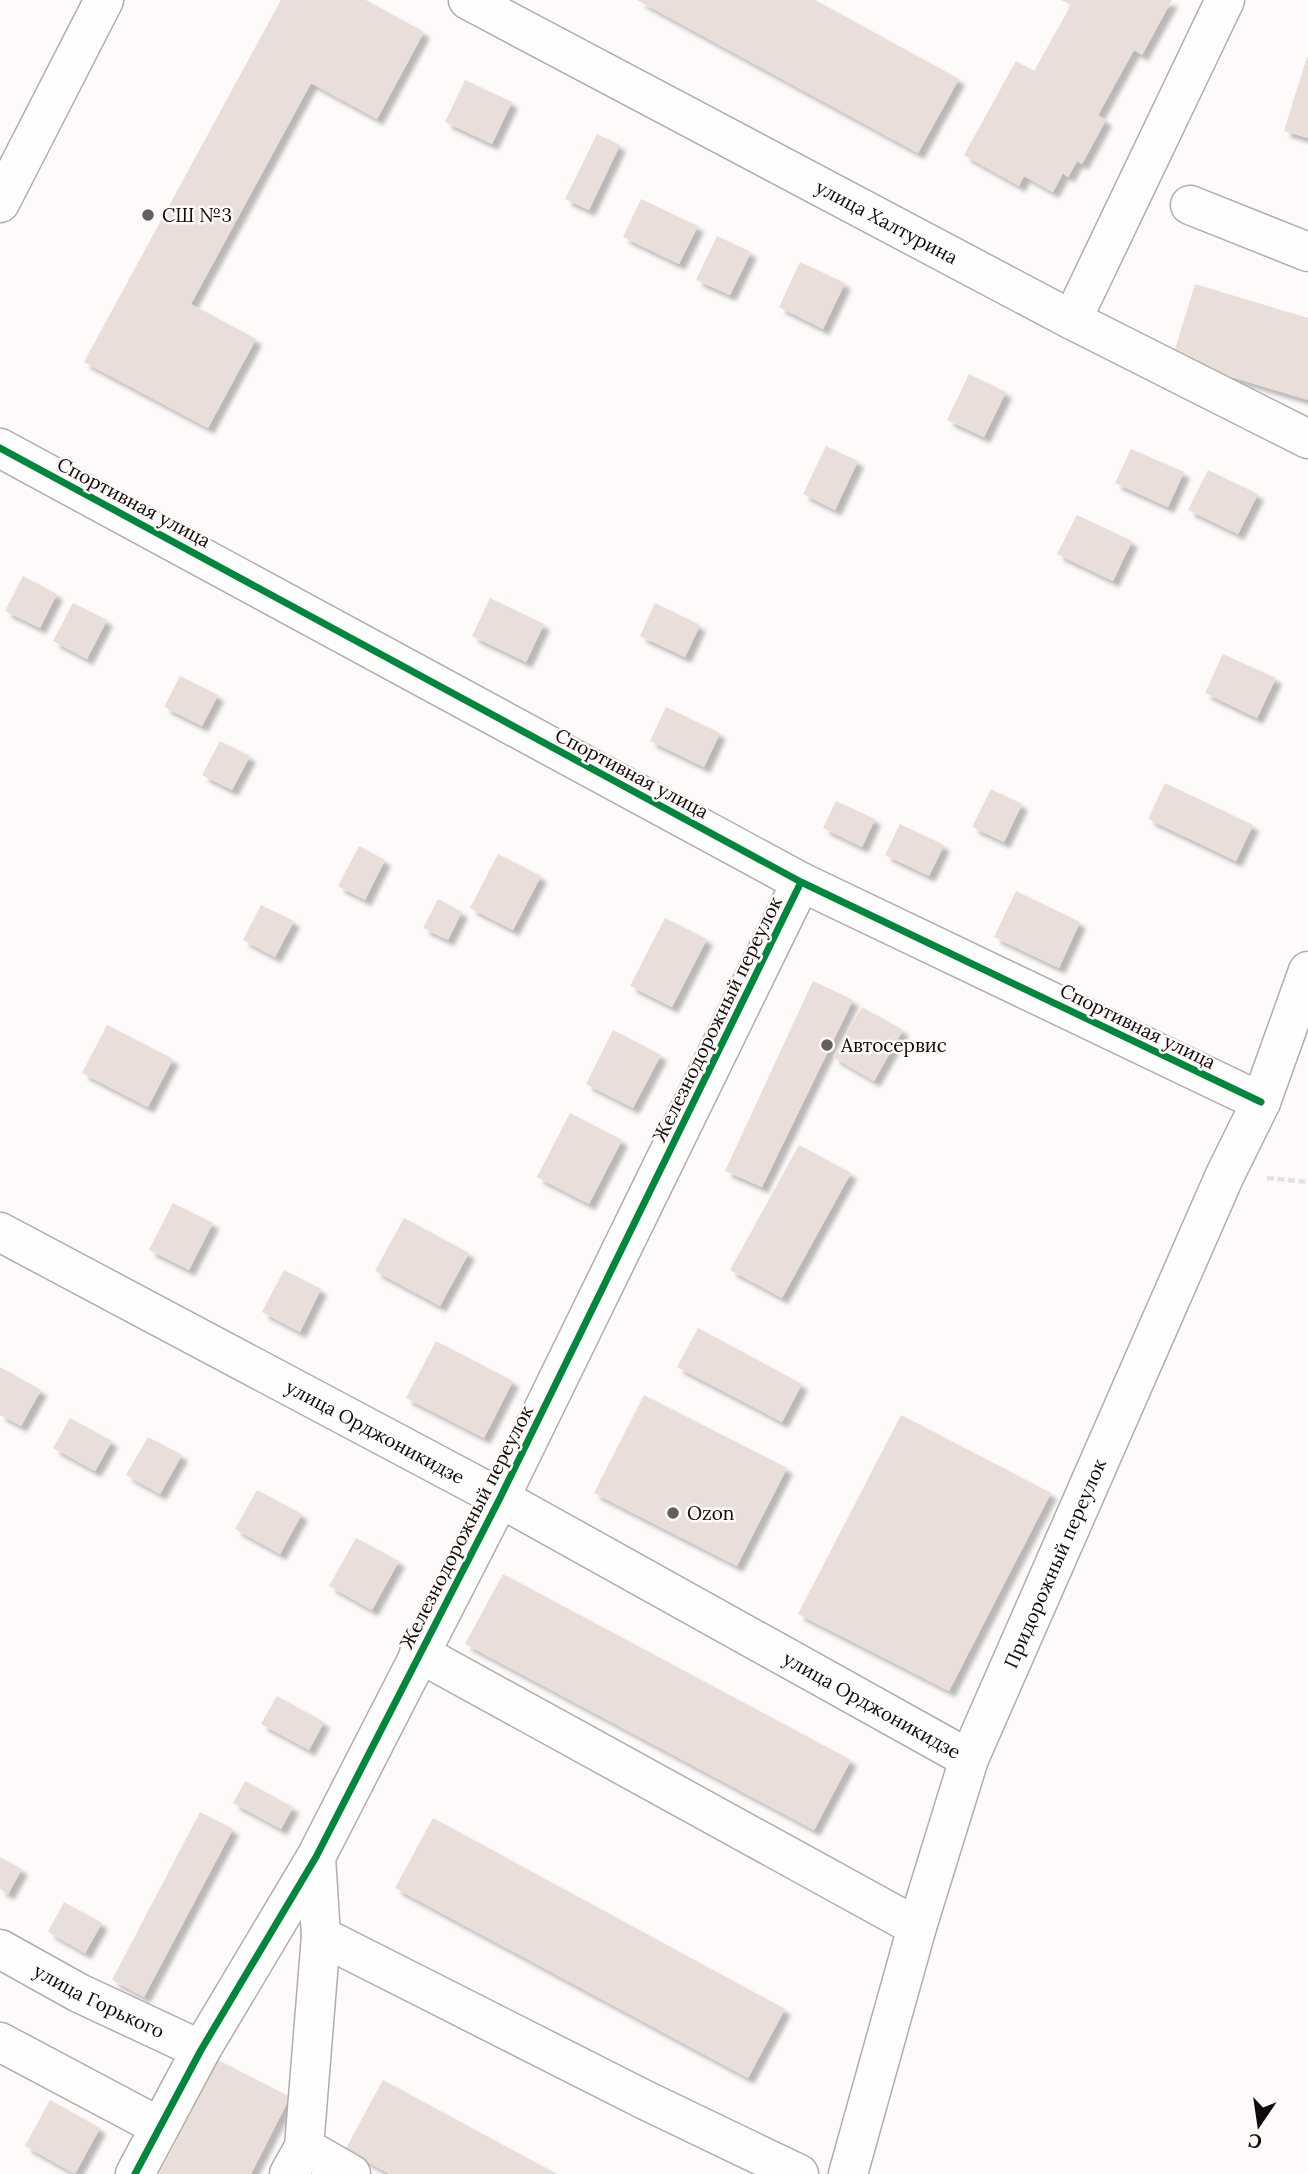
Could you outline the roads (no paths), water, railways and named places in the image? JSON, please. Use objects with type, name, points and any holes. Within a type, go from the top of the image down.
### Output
[{"type":"street","points":[[0,204],[104,0]]},
{"type":"street","name":"улица Халтурина","points":[[468,0],[1072,320],[1308,439]]},
{"type":"street","points":[[1072,320],[1224,0]]},
{"type":"street","points":[[1190,205],[1308,252]]},
{"type":"street","name":"Спортивная улица","points":[[0,448],[801,882],[1261,1102]]},
{"type":"street","name":"Железнодорожный переулок","points":[[135,2174],[201,2050],[316,1857],[500,1497],[801,882]]},
{"type":"street","name":"Придорожный переулок","points":[[848,2174],[917,1927],[969,1759],[1225,1175],[1261,1102],[1308,971]]},
{"type":"street","name":"улица Орджоникидзе","points":[[0,1232],[500,1497],[969,1759]]},
{"type":"street","points":[[419,1653],[917,1927]]},
{"type":"street","points":[[316,1857],[321,1936],[297,2161],[352,2174]]},
{"type":"street","points":[[321,1936],[645,2100],[799,2174]]},
{"type":"street","name":"улица Горького","points":[[0,1949],[79,1993],[201,2050]]},
{"type":"street","points":[[0,2042],[160,2127]]},
{"type":"place","name":"СШ №3","points":[[148,215]]},
{"type":"place","name":"Автосервис","points":[[827,1045]]},
{"type":"place","name":"Ozon","points":[[673,1513]]}]
